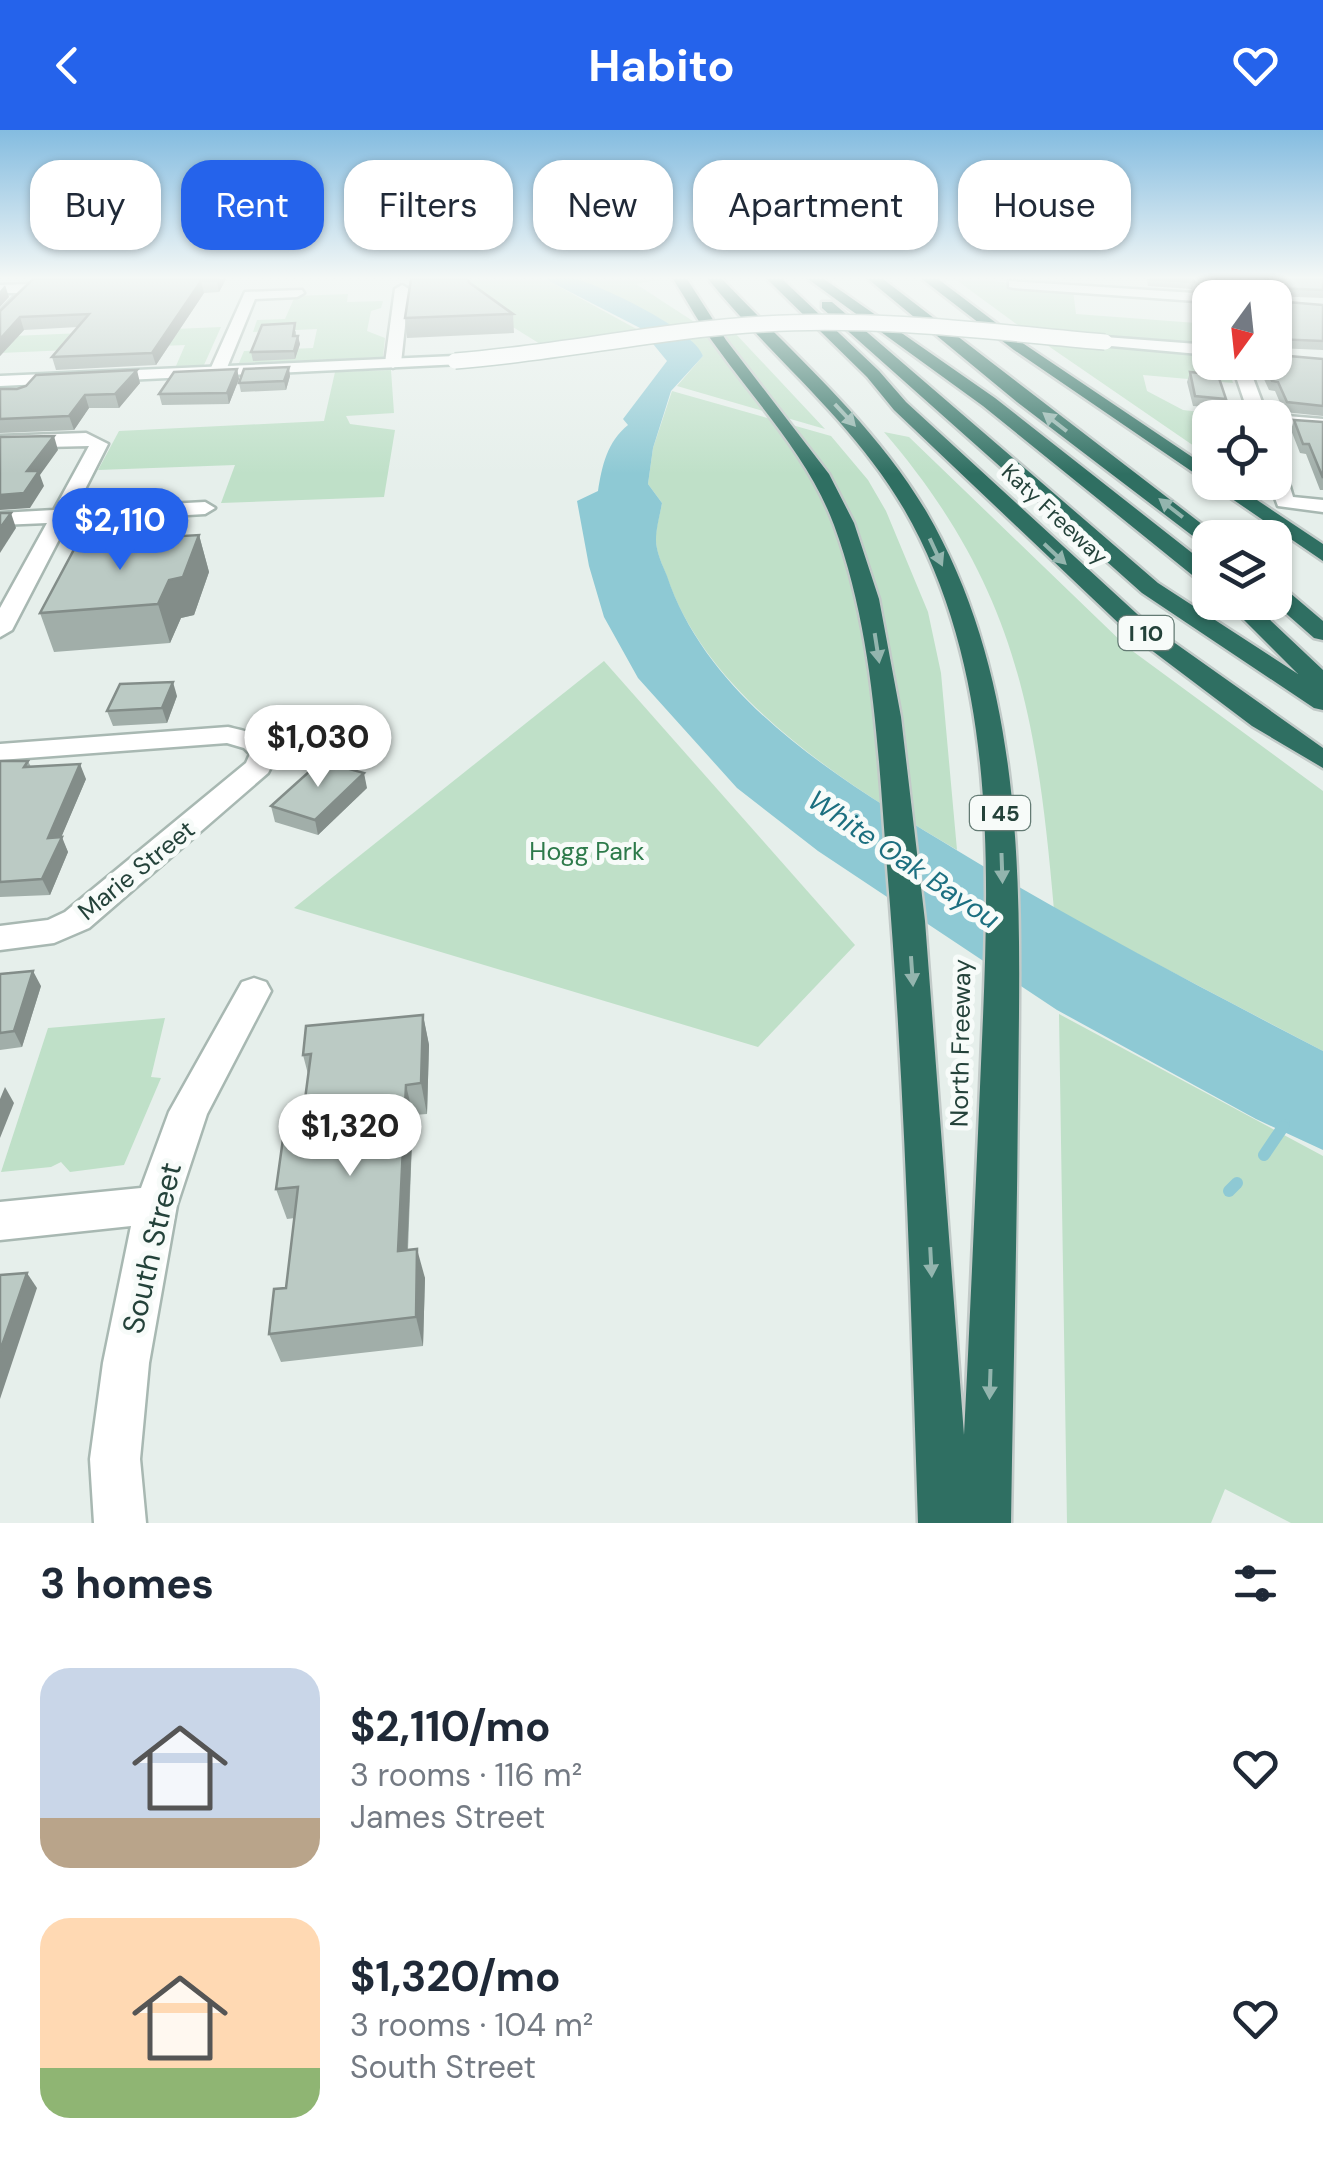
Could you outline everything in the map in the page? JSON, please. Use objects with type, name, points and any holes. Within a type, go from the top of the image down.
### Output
[{"type":"highway","points":[[722,344],[812,462],[843,520],[860,570],[888,720],[907,906],[926,1165],[944,1523]]},
{"type":"highway","name":"North Freeway","points":[[777,344],[843,412],[888,467],[941,562],[964,619],[986,708],[998,798],[1002,879],[997,1181],[984,1523]]},
{"type":"highway","name":"Katy Freeway","points":[[840,344],[984,486],[1140,629],[1323,760]]},
{"type":"highway","points":[[872,344],[1150,588],[1323,702]]},
{"type":"highway","points":[[905,344],[1044,444],[1192,563]]},
{"type":"highway","points":[[937,344],[1023,398]]},
{"type":"highway","points":[[956,344],[1192,524]]},
{"type":"highway","points":[[1014,344],[1019,347]]},
{"type":"highway","points":[[1015,344],[1192,465]]},
{"type":"highway","points":[[1243,500],[1323,554]]},
{"type":"highway","points":[[1292,607],[1323,633]]},
{"type":"highway","points":[[1257,620],[1323,684]]},
{"type":"street","points":[[218,370],[229,344]]},
{"type":"street","points":[[393,363],[395,344]]},
{"type":"street","points":[[0,381],[456,360],[590,344]]},
{"type":"street","points":[[1131,344],[1192,349]]},
{"type":"street","points":[[1292,421],[1323,424]]},
{"type":"street","points":[[0,442],[99,444],[64,516],[2,622]]},
{"type":"street","points":[[1284,500],[1323,506]]},
{"type":"street","points":[[0,520],[205,508]]},
{"type":"street","name":"Marie Street","points":[[0,752],[228,735],[254,742],[264,753],[258,767],[77,920],[54,931],[0,938]]},
{"type":"street","name":"South Street","points":[[120,1523],[117,1440],[126,1363],[156,1206],[188,1112],[254,991]]},
{"type":"street","points":[[0,1221],[156,1206]]},
{"type":"green space","points":[[7,344],[213,344],[204,365],[176,366],[185,345],[0,353]]},
{"type":"green space","points":[[314,344],[384,344],[383,357],[239,363],[244,351],[313,348]]},
{"type":"green space","points":[[694,344],[745,344],[825,429],[677,386],[703,356]]},
{"type":"green space","points":[[1045,344],[1192,354],[1192,379],[1143,375],[1147,391],[1192,411],[1192,445]]},
{"type":"green space","points":[[391,370],[394,413],[346,416],[350,424],[395,430],[384,497],[221,503],[235,465],[98,470],[119,431],[324,421],[335,372]]},
{"type":"green space","points":[[672,391],[831,436],[868,480],[886,511],[928,612],[941,673],[957,850],[872,798],[788,736],[715,663],[687,621],[658,554],[656,536],[662,503],[648,484],[653,448]]},
{"type":"green space","points":[[884,432],[909,437],[1127,647],[1323,791],[1323,1051],[1054,910],[1039,775],[1012,656],[964,544],[929,489]]},
{"type":"green space","name":"Hogg Park","points":[[604,661],[855,945],[758,1047],[294,908]]},
{"type":"green space","points":[[1059,1014],[1323,1156],[1323,1523],[1291,1523],[1225,1489],[1211,1523],[1067,1523]]},
{"type":"green space","points":[[165,1018],[151,1077],[161,1078],[124,1165],[70,1172],[61,1162],[51,1167],[1,1172],[48,1028]]},
{"type":"water","name":"White Oak Bayou","points":[[653,344],[694,344],[703,356],[671,391],[653,448],[648,484],[662,503],[656,545],[687,622],[715,664],[787,737],[872,798],[1093,929],[1323,1051],[1323,1150],[1256,1119],[1057,1010],[818,851],[737,788],[638,678],[604,617],[589,566],[577,501],[598,491],[610,447],[628,425],[623,419],[667,361]]},
{"type":"building","points":[[63,344],[158,344],[152,353],[52,357]]},
{"type":"building","points":[[254,344],[296,344],[294,351],[251,352]]},
{"type":"building","points":[[1292,356],[1323,359],[1323,406],[1286,400],[1278,382],[1272,381],[1292,380]]},
{"type":"building","points":[[289,367],[284,381],[239,383],[244,369]]},
{"type":"building","points":[[237,369],[227,393],[159,394],[174,372]]},
{"type":"building","points":[[137,370],[115,394],[85,395],[69,416],[0,419],[0,389],[26,386],[36,375]]},
{"type":"building","points":[[1190,372],[1192,380],[1220,380],[1226,399],[1195,396]]},
{"type":"building","points":[[1294,420],[1323,422],[1323,478],[1309,444],[1303,444]]},
{"type":"building","points":[[54,436],[27,471],[39,471],[24,493],[0,495],[0,437]]},
{"type":"building","points":[[0,513],[11,513],[0,528]]},
{"type":"building","points":[[199,535],[183,577],[169,580],[158,604],[40,613],[78,542]]},
{"type":"building","points":[[173,682],[162,708],[107,711],[120,684]]},
{"type":"building","points":[[0,761],[28,761],[24,767],[80,764],[48,838],[62,837],[42,879],[0,882]]},
{"type":"building","points":[[321,761],[364,773],[315,820],[271,806]]},
{"type":"building","points":[[33,971],[14,1031],[0,1033],[0,974]]},
{"type":"building","points":[[423,1015],[421,1083],[406,1085],[398,1251],[417,1249],[416,1317],[269,1334],[274,1289],[286,1288],[298,1187],[276,1189],[283,1139],[300,1137],[311,1054],[303,1055],[306,1026]]},
{"type":"building","points":[[27,1273],[0,1351],[0,1275]]},
{"type":"waterway","points":[[1281,1129],[1285,1124]]},
{"type":"waterway","points":[[1264,1155],[1283,1127]]},
{"type":"waterway","points":[[1229,1191],[1237,1183]]}]
